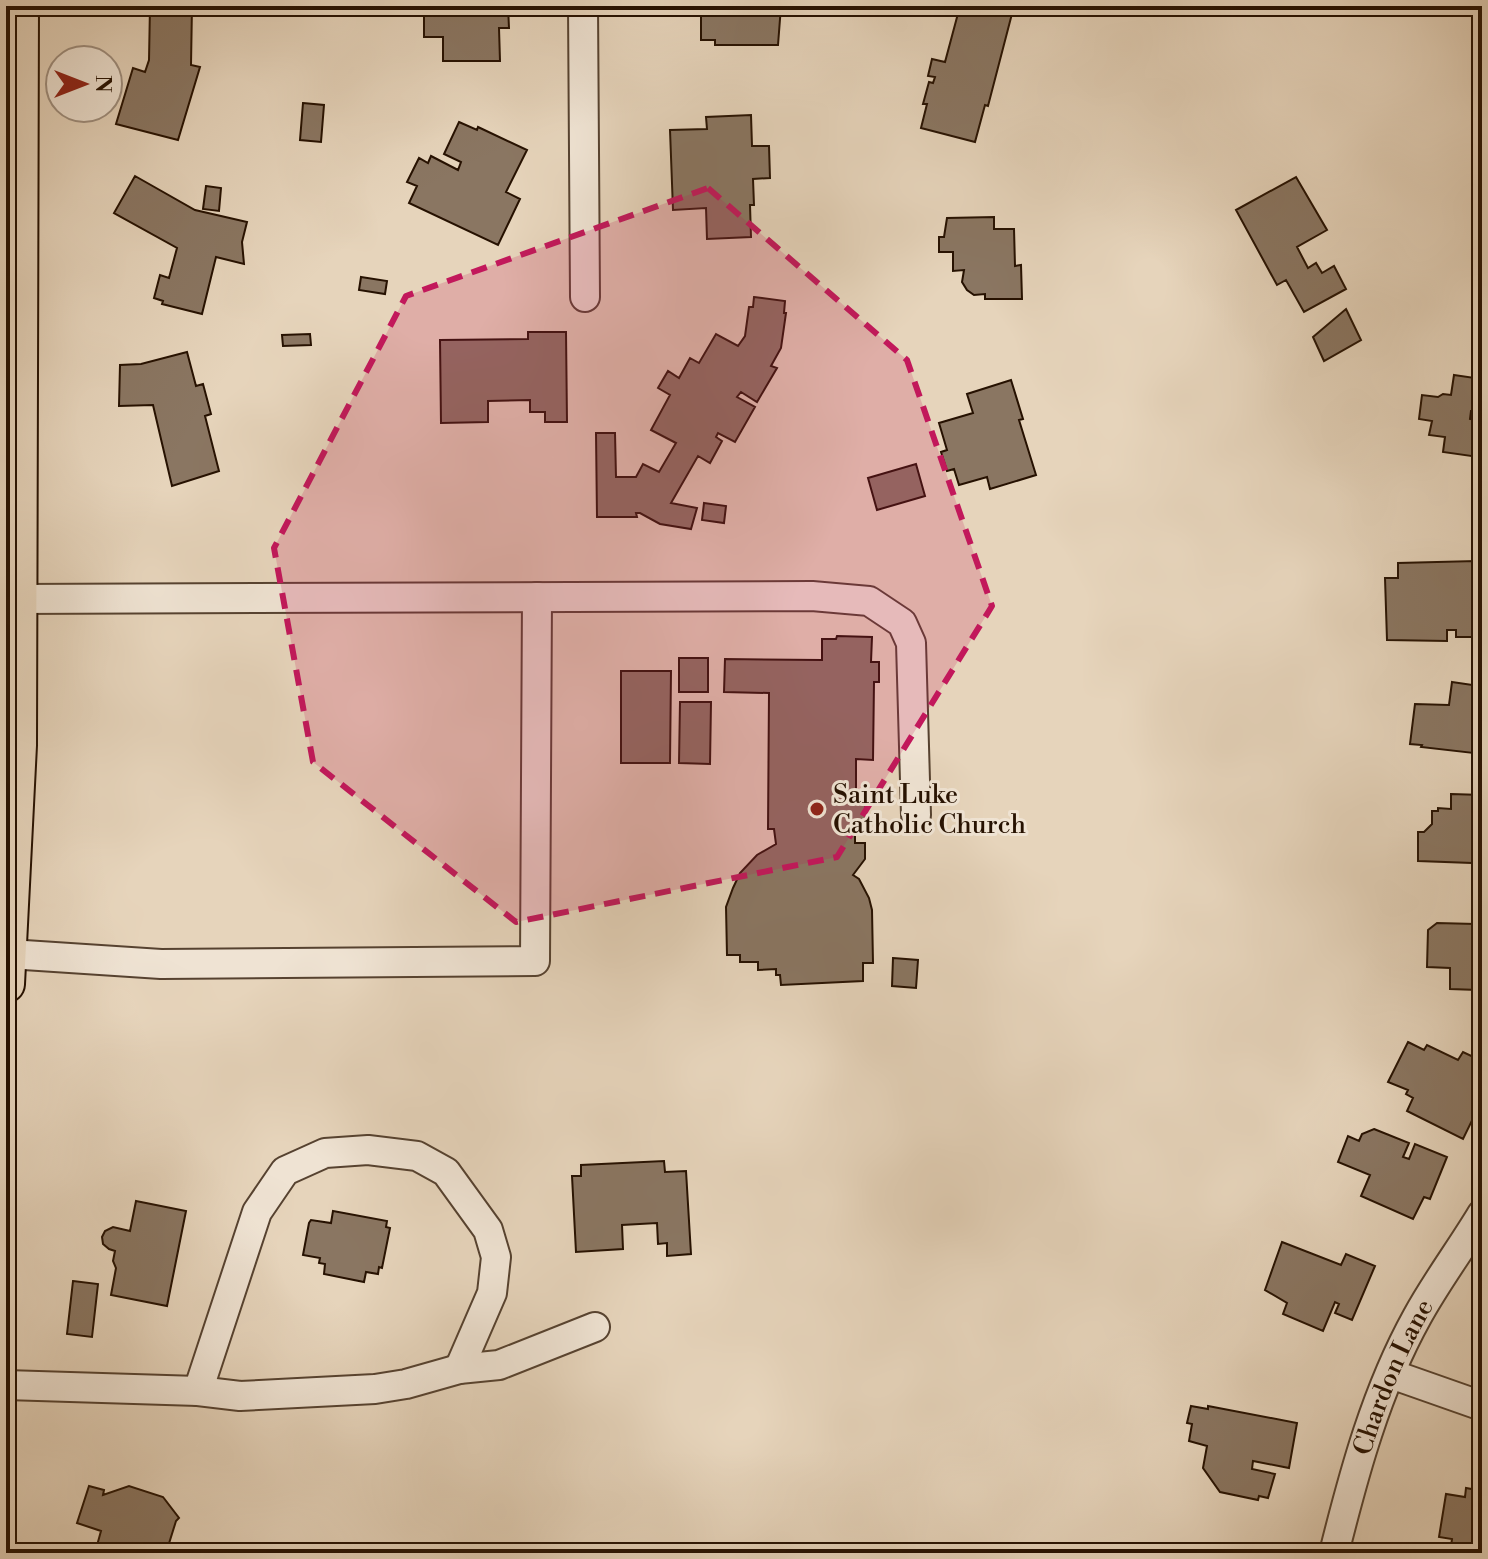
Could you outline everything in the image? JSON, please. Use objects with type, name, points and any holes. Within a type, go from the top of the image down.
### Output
[{"type":"main road","points":[[8,969],[18,745],[20,6]]},
{"type":"street","points":[[583,6],[585,297]]},
{"type":"street","points":[[16,599],[812,596],[869,601],[902,623],[911,643],[916,815]]},
{"type":"street","points":[[8,969],[161,964],[535,961],[537,597]]},
{"type":"street","points":[[198,1391],[257,1212],[285,1171],[325,1153],[368,1150],[417,1156],[446,1172],[488,1230],[496,1257],[492,1293],[459,1369]]},
{"type":"street","name":"Chardon Lane","points":[[1334,1553],[1357,1458],[1391,1374],[1416,1318],[1482,1214]]},
{"type":"street","points":[[6,1385],[198,1391],[240,1396],[375,1389],[459,1369],[499,1365],[595,1327]]},
{"type":"street","points":[[1391,1374],[1482,1406]]},
{"type":"highlighted area","points":[[708,188],[907,360],[992,606],[837,857],[516,922],[313,762],[274,548],[406,296]]},
{"type":"building","points":[[150,6],[192,6],[191,65],[200,67],[178,140],[116,124],[124,124],[124,98],[133,68],[145,72],[149,60]]},
{"type":"building","points":[[424,6],[508,6],[509,28],[499,28],[500,61],[443,61],[443,37],[424,37]]},
{"type":"building","points":[[701,6],[781,6],[778,45],[715,45],[715,40],[701,40]]},
{"type":"building","points":[[960,6],[1014,6],[988,106],[985,105],[975,142],[921,128],[929,82],[933,83],[935,77],[928,76],[932,59],[945,62]]},
{"type":"building","points":[[1482,60],[1482,110],[1475,109]]},
{"type":"building","points":[[303,103],[324,105],[321,142],[300,140]]},
{"type":"building","points":[[751,115],[752,146],[769,146],[770,178],[753,179],[751,237],[707,239],[706,208],[673,210],[670,130],[707,129],[706,117]]},
{"type":"building","points":[[459,122],[477,130],[478,127],[527,150],[506,192],[520,199],[498,245],[409,203],[417,186],[407,182],[419,158],[428,163],[431,156],[458,170],[461,162],[444,154]]},
{"type":"building","points":[[135,176],[195,210],[247,222],[242,242],[244,264],[216,257],[202,314],[162,304],[163,301],[154,298],[160,275],[169,278],[177,248],[114,213]]},
{"type":"building","points":[[1296,177],[1327,230],[1297,247],[1308,268],[1316,263],[1322,273],[1334,266],[1346,289],[1304,312],[1286,280],[1277,285],[1236,210]]},
{"type":"building","points":[[206,186],[221,188],[219,211],[203,209]]},
{"type":"building","points":[[994,217],[994,229],[1014,229],[1015,266],[1021,265],[1022,299],[985,299],[985,294],[974,295],[962,282],[964,270],[953,271],[953,252],[939,252],[939,237],[944,237],[947,218]]},
{"type":"building","points":[[361,277],[387,281],[385,294],[359,290]]},
{"type":"building","points":[[754,297],[785,301],[781,348],[771,366],[777,368],[757,402],[741,392],[737,397],[755,407],[735,442],[718,433],[716,437],[722,441],[710,463],[698,456],[671,503],[697,508],[691,529],[660,524],[640,513],[636,513],[637,517],[597,517],[596,433],[615,433],[616,477],[636,477],[643,464],[659,472],[676,443],[651,430],[670,395],[658,388],[668,371],[679,378],[690,358],[699,363],[716,334],[738,346],[745,336],[749,307],[753,307]]},
{"type":"building","points":[[1346,309],[1361,340],[1324,361],[1313,337]]},
{"type":"building","points":[[528,332],[566,332],[567,422],[545,422],[545,412],[530,412],[530,400],[488,401],[488,422],[441,423],[440,340],[528,339]]},
{"type":"building","points":[[310,334],[311,345],[283,346],[282,335]]},
{"type":"building","points":[[187,352],[196,386],[203,384],[211,414],[205,416],[219,471],[172,486],[153,405],[119,406],[120,365],[141,364]]},
{"type":"building","points":[[1454,375],[1482,379],[1482,412],[1471,411],[1470,419],[1482,421],[1482,466],[1478,465],[1479,457],[1443,452],[1445,437],[1429,435],[1432,421],[1419,419],[1422,395],[1451,395]]},
{"type":"building","points":[[1011,380],[1023,419],[1019,420],[1036,475],[990,489],[987,477],[959,485],[954,469],[947,471],[941,452],[947,450],[939,423],[973,413],[967,394]]},
{"type":"building","points":[[916,464],[925,496],[877,510],[868,478]]},
{"type":"building","points":[[704,503],[726,506],[724,523],[702,520]]},
{"type":"building","points":[[1476,561],[1477,587],[1480,587],[1482,596],[1481,637],[1456,637],[1456,630],[1447,630],[1447,641],[1387,640],[1385,578],[1398,578],[1398,563]]},
{"type":"building","name":"Saint Luke Catholic Church","points":[[837,636],[872,637],[871,662],[879,662],[879,682],[874,682],[873,760],[856,759],[856,790],[866,790],[865,833],[855,833],[855,843],[865,843],[865,859],[853,875],[859,879],[872,910],[873,963],[863,963],[863,981],[781,985],[776,969],[758,970],[758,962],[740,962],[740,955],[727,955],[726,907],[733,888],[740,873],[757,855],[776,844],[774,829],[768,829],[769,693],[724,692],[725,659],[822,660],[822,639],[836,639]]},
{"type":"building","points":[[679,658],[708,658],[708,692],[679,692]]},
{"type":"building","points":[[621,671],[671,671],[670,763],[621,763]]},
{"type":"building","points":[[1452,682],[1479,686],[1482,683],[1482,754],[1410,744],[1415,704],[1449,705]]},
{"type":"building","points":[[680,702],[711,702],[710,764],[679,763]]},
{"type":"building","points":[[1451,794],[1482,795],[1482,874],[1472,874],[1472,863],[1418,861],[1418,832],[1424,832],[1432,824],[1432,811],[1451,809]]},
{"type":"building","points":[[1437,923],[1475,924],[1474,939],[1480,939],[1482,923],[1482,993],[1478,990],[1450,989],[1450,968],[1427,967],[1428,930]]},
{"type":"building","points":[[893,958],[918,960],[916,988],[892,986]]},
{"type":"building","points":[[1408,1042],[1424,1050],[1427,1045],[1458,1060],[1463,1052],[1482,1061],[1476,1081],[1482,1084],[1482,1100],[1463,1139],[1407,1111],[1413,1098],[1406,1094],[1408,1090],[1388,1082]]},
{"type":"building","points":[[1374,1129],[1409,1143],[1403,1157],[1409,1159],[1415,1144],[1447,1157],[1430,1199],[1424,1197],[1413,1219],[1361,1196],[1370,1175],[1338,1162],[1348,1136],[1359,1141],[1362,1134]]},
{"type":"building","points":[[664,1161],[665,1172],[686,1171],[691,1254],[667,1256],[667,1243],[658,1244],[657,1223],[622,1225],[623,1249],[576,1252],[572,1176],[581,1176],[581,1165]]},
{"type":"building","points":[[136,1201],[186,1211],[167,1306],[111,1295],[116,1268],[113,1261],[115,1251],[103,1244],[102,1237],[105,1231],[113,1227],[130,1231]]},
{"type":"building","points":[[333,1211],[387,1221],[386,1227],[390,1228],[382,1268],[379,1267],[378,1274],[366,1272],[364,1282],[324,1274],[325,1264],[319,1263],[320,1258],[303,1255],[311,1220],[331,1223]]},
{"type":"building","points":[[1282,1242],[1341,1265],[1346,1254],[1375,1266],[1352,1320],[1335,1313],[1339,1304],[1335,1302],[1323,1331],[1283,1314],[1287,1303],[1265,1290]]},
{"type":"building","points":[[73,1281],[98,1284],[92,1337],[67,1334]]},
{"type":"building","points":[[1191,1406],[1208,1409],[1208,1406],[1297,1423],[1289,1468],[1253,1461],[1252,1469],[1275,1474],[1268,1498],[1259,1496],[1258,1500],[1220,1492],[1203,1468],[1207,1446],[1189,1441],[1192,1424],[1187,1423]]},
{"type":"building","points":[[1481,1475],[1482,1553],[1450,1553],[1452,1539],[1439,1537],[1446,1494],[1465,1497],[1466,1488],[1477,1490]]},
{"type":"building","points":[[89,1486],[104,1490],[103,1495],[129,1486],[163,1497],[179,1518],[166,1553],[109,1553],[96,1549],[101,1531],[77,1523]]},
{"type":"place","name":"Saint Luke Catholic Church","points":[[817,809]]}]
